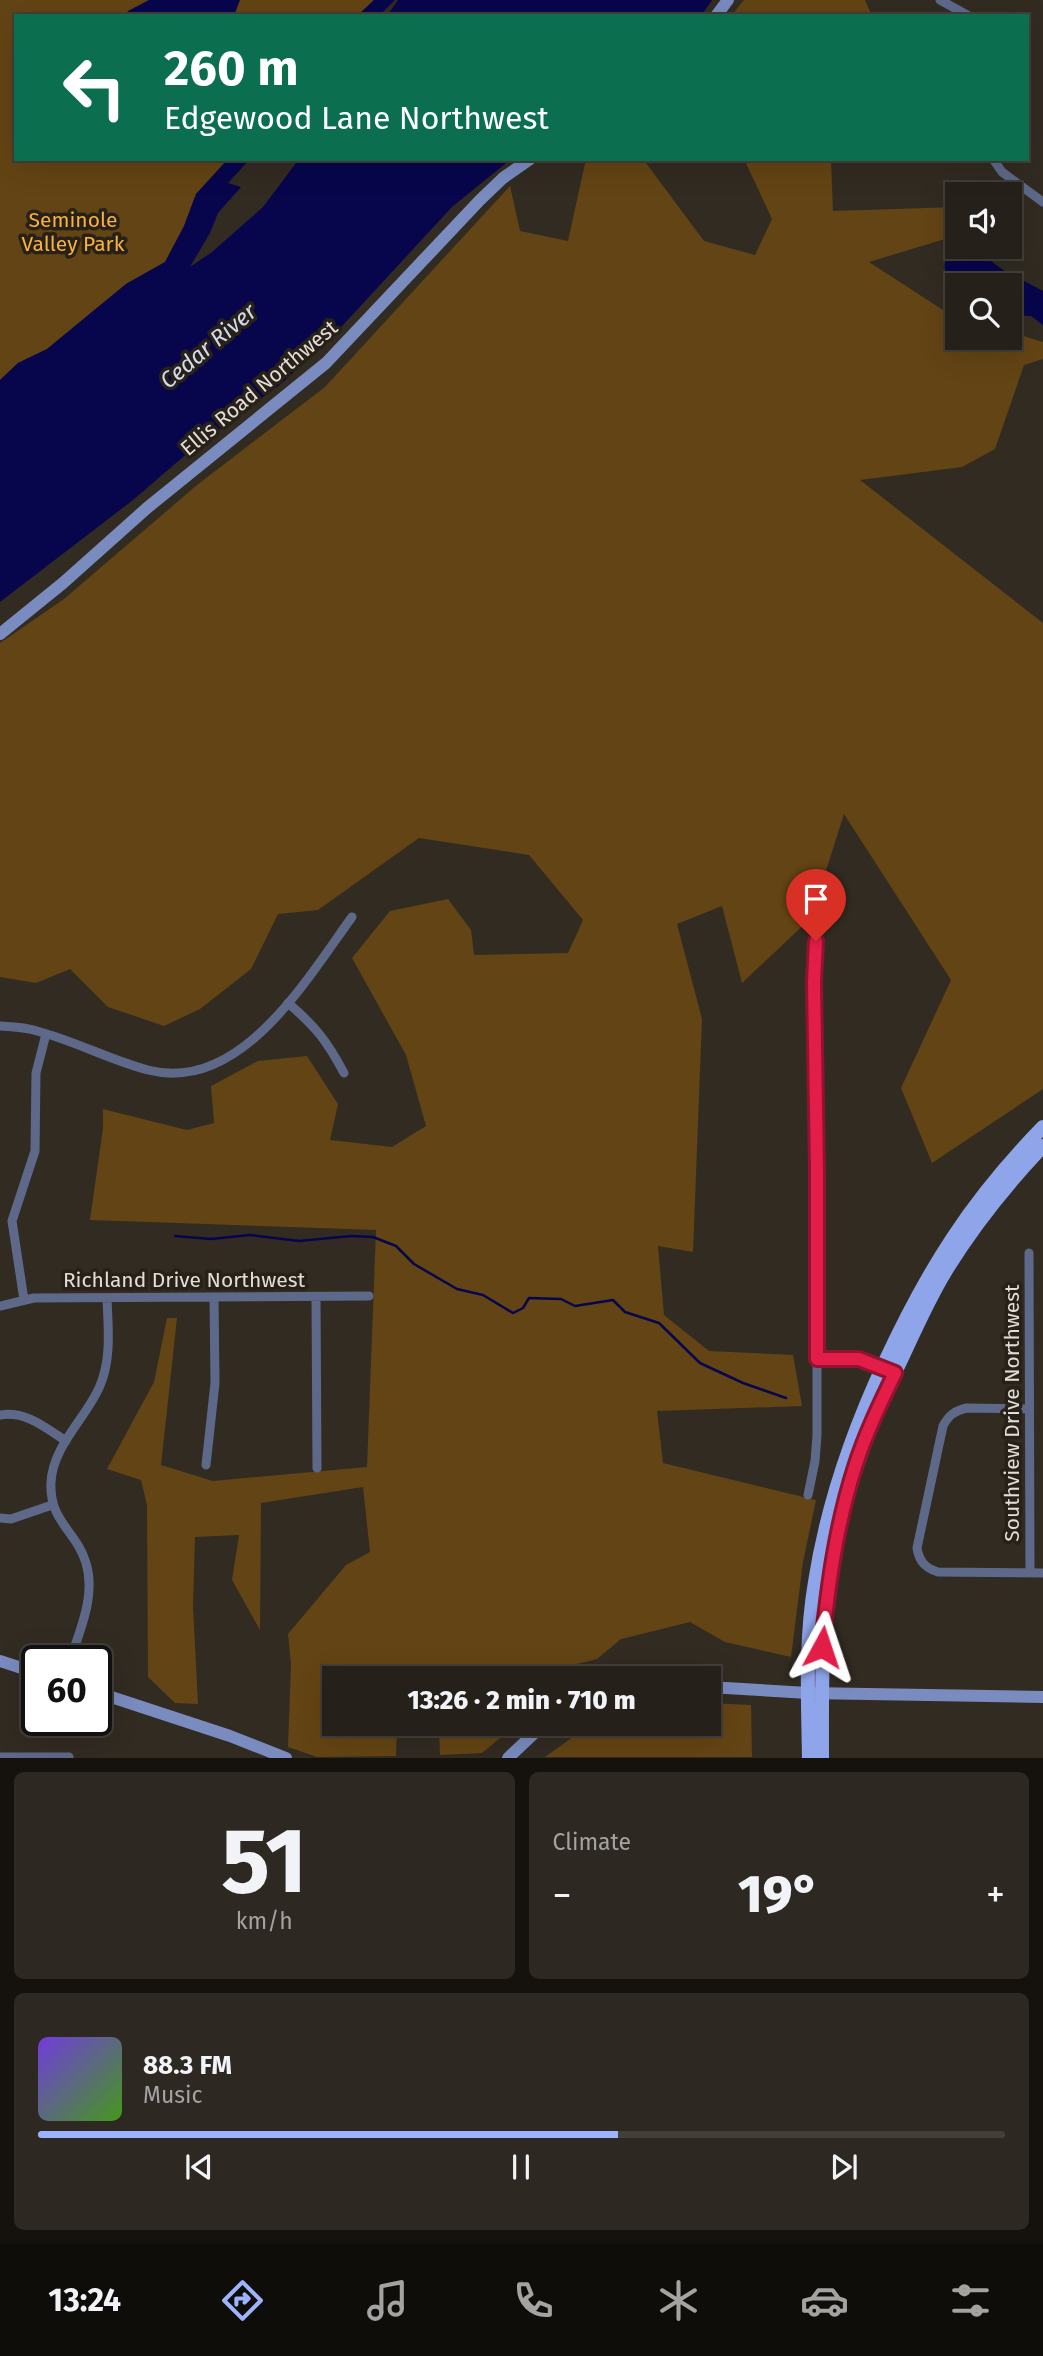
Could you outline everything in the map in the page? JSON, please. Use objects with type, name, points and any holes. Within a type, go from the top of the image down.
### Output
[{"type":"main road","points":[[888,1371],[919,1290],[951,1237],[991,1183],[1043,1127]]},
{"type":"main road","points":[[822,1758],[809,1641],[814,1584],[826,1522],[842,1463],[861,1412],[945,1272],[984,1214],[1043,1146]]},
{"type":"main road","points":[[809,1758],[815,1693]]},
{"type":"street","points":[[940,0],[965,14]]},
{"type":"street","name":"Ellis Road Northwest","points":[[0,634],[164,494],[326,363],[480,200],[503,178],[527,161]]},
{"type":"street","points":[[994,161],[1002,172],[1043,202]]},
{"type":"street","points":[[0,1026],[46,1034],[148,1070],[182,1073],[205,1068],[239,1050],[288,1003],[352,917]]},
{"type":"street","points":[[808,1495],[816,1453],[816,941]]},
{"type":"street","points":[[288,1003],[311,1022],[327,1041],[344,1073]]},
{"type":"street","points":[[24,1300],[12,1221],[35,1151],[36,1073],[46,1034]]},
{"type":"street","name":"Southview Drive Northwest","points":[[1028,1253],[1030,1573]]},
{"type":"street","name":"Richland Drive Northwest","points":[[0,1306],[24,1300],[369,1296]]},
{"type":"street","points":[[316,1297],[317,1468]]},
{"type":"street","points":[[75,1645],[89,1596],[90,1581],[86,1561],[52,1505],[51,1477],[66,1441],[100,1387],[107,1365],[107,1298]]},
{"type":"street","points":[[206,1465],[215,1383],[215,1298]]},
{"type":"street","points":[[817,1359],[859,1359],[888,1371]]},
{"type":"street","points":[[1030,1409],[967,1408],[957,1410],[949,1416],[943,1426],[917,1548],[920,1561],[938,1572],[1043,1573]]},
{"type":"street","points":[[0,1415],[30,1418],[66,1441]]},
{"type":"street","points":[[0,1518],[11,1519],[52,1505]]},
{"type":"street","points":[[0,1661],[21,1667]]},
{"type":"street","points":[[721,1688],[815,1693],[1043,1697]]},
{"type":"street","points":[[112,1698],[286,1758]]},
{"type":"street","points":[[508,1758],[531,1736]]},
{"type":"street","points":[[0,1757],[69,1757]]},
{"type":"green space","name":"Seminole Valley Park","points":[[0,0],[374,0],[359,14],[14,14],[14,161],[226,161],[196,194],[184,226],[165,262],[126,284],[47,349],[18,363],[0,380]]},
{"type":"green space","points":[[744,0],[865,0],[871,14],[733,14]]},
{"type":"green space","points":[[586,161],[644,161],[704,241],[755,255],[772,219],[745,161],[831,161],[833,211],[945,207],[945,239],[869,262],[945,311],[945,350],[1022,350],[1022,336],[1043,342],[1043,359],[1024,365],[995,449],[962,467],[860,480],[1043,623],[1043,1089],[932,1163],[901,1088],[951,980],[844,814],[811,918],[742,983],[722,906],[677,924],[702,1019],[693,1252],[658,1246],[664,1315],[709,1351],[793,1355],[802,1406],[657,1411],[663,1463],[816,1500],[803,1562],[791,1657],[725,1642],[690,1622],[621,1639],[597,1659],[569,1666],[322,1666],[322,1736],[397,1736],[396,1756],[317,1757],[288,1747],[291,1664],[288,1634],[346,1565],[370,1552],[363,1487],[261,1503],[260,1630],[232,1580],[239,1535],[195,1537],[193,1606],[198,1704],[175,1703],[148,1677],[147,1505],[141,1480],[107,1469],[154,1382],[167,1318],[177,1318],[161,1465],[213,1481],[367,1467],[376,1230],[90,1220],[103,1128],[103,1109],[187,1130],[214,1123],[211,1086],[258,1061],[307,1056],[338,1104],[330,1140],[392,1147],[426,1126],[406,1055],[352,958],[390,911],[448,899],[471,930],[474,955],[568,953],[583,920],[529,855],[419,838],[318,910],[278,914],[251,969],[200,1009],[164,1026],[108,1007],[70,969],[36,983],[0,977],[0,643],[64,599],[197,485],[325,387],[510,186],[520,231],[568,241]]},
{"type":"green space","points":[[721,1704],[751,1705],[752,1757],[545,1757],[574,1736],[721,1736]]},
{"type":"green space","points":[[439,1736],[503,1736],[482,1753],[440,1755]]},
{"type":"water","points":[[149,0],[240,0],[235,14],[126,14]]},
{"type":"water","points":[[374,0],[395,0],[381,14],[359,14]]},
{"type":"water","points":[[398,0],[712,0],[702,14],[388,14]]},
{"type":"water","name":"Cedar River","points":[[226,161],[248,161],[228,183],[241,187],[218,213],[210,233],[190,267],[212,252],[263,207],[298,161],[509,161],[452,207],[331,338],[282,383],[190,451],[133,500],[0,602],[0,380],[18,363],[47,349],[126,284],[165,262],[184,226],[196,194]]},
{"type":"water","points":[[946,259],[988,259],[1009,273],[946,273]]},
{"type":"water","points":[[1022,280],[1043,291],[1043,325],[1031,316],[1022,316]]},
{"type":"waterway","points":[[175,1236],[211,1239],[250,1235],[299,1241],[351,1236],[373,1237],[396,1246],[414,1264],[457,1289],[483,1295],[513,1313],[523,1308],[529,1298],[561,1299],[575,1306],[613,1300],[625,1312],[659,1323],[700,1363],[743,1383],[786,1398]]},
{"type":"route","points":[[816,941],[817,1359],[859,1359],[895,1373],[855,1465],[828,1586],[822,1647]]}]
